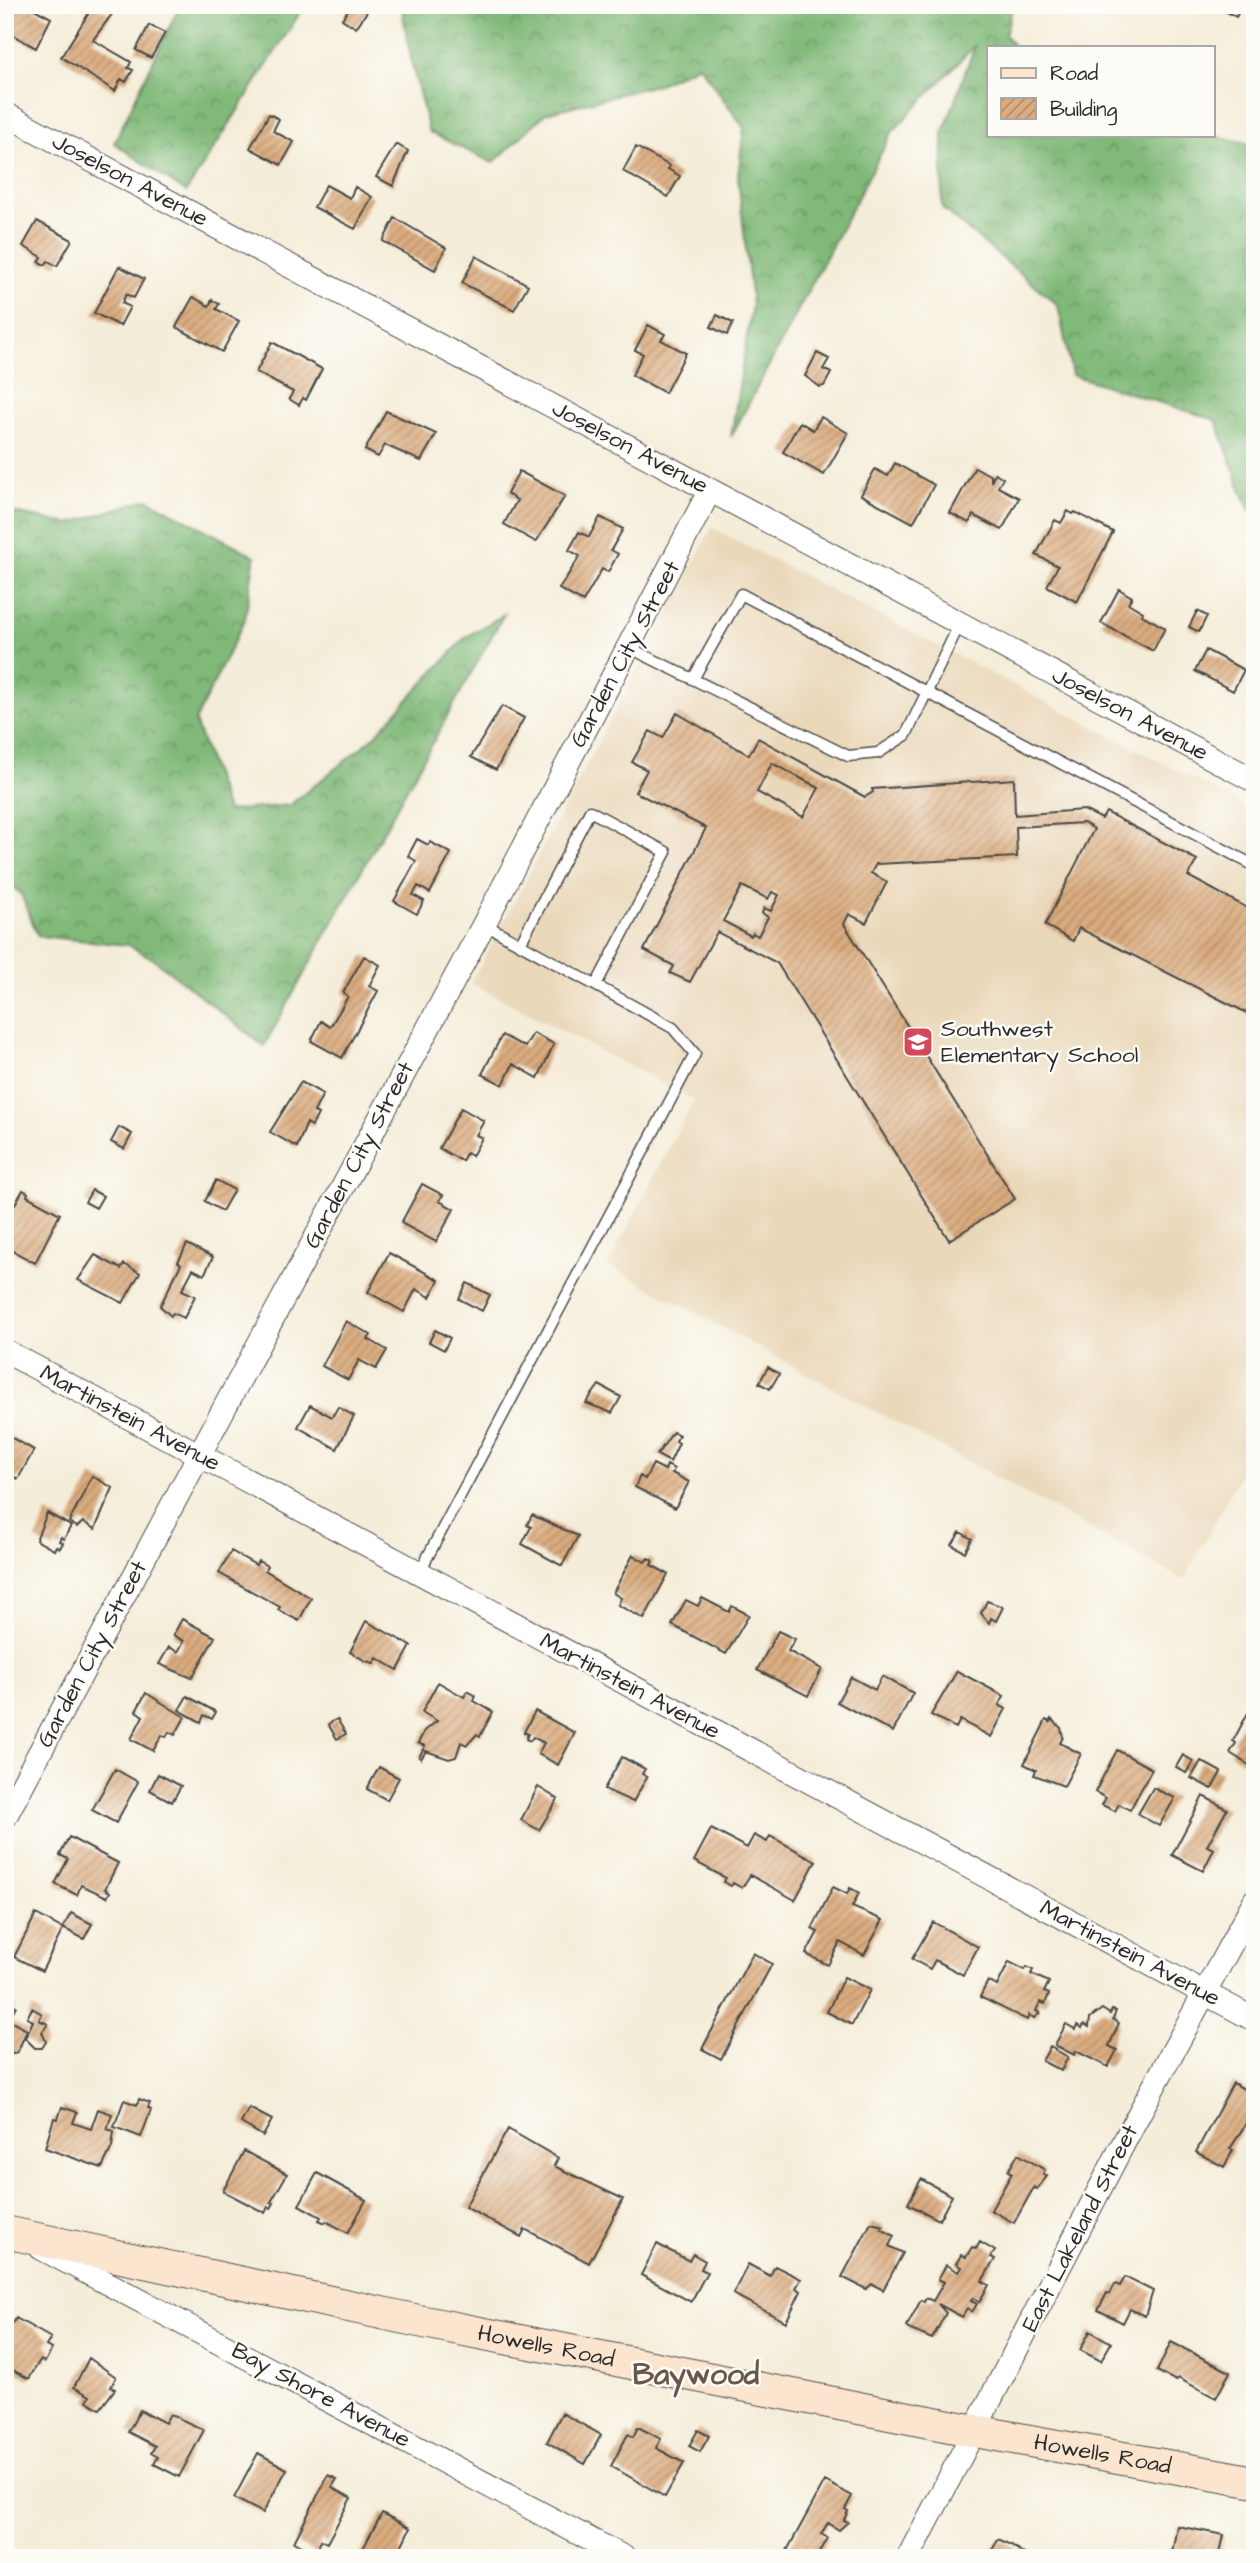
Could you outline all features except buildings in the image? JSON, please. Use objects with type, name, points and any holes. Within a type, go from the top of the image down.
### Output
[{"type":"street","name":"Joselson Avenue","points":[[5,114],[1255,780]]},
{"type":"street","name":"Garden City Street","points":[[5,1817],[484,923],[710,491]]},
{"type":"street","name":"Martinstein Avenue","points":[[5,1351],[1255,2020]]},
{"type":"street","name":"East Lakeland Street","points":[[908,2558],[1255,1899]]},
{"type":"street","name":"Howells Road","points":[[10,2233],[414,2320],[975,2431],[1255,2482]]},
{"type":"street","name":"Bay Shore Avenue","points":[[10,2233],[625,2558]]},
{"type":"lane","points":[[693,679],[741,594],[1255,866]]},
{"type":"lane","points":[[628,648],[848,756],[878,752],[906,735],[960,623]]},
{"type":"lane","points":[[520,944],[590,811],[666,852],[596,985]]},
{"type":"lane","points":[[419,1573],[695,1054],[673,1028],[484,923]]},
{"type":"shaded area","name":"Southwest Elementary School","points":[[712,528],[1255,811],[1255,1447],[1184,1580],[608,1265],[694,1100],[471,983]]},
{"type":"green space","points":[[180,5],[305,5],[186,192],[114,143]]},
{"type":"green space","points":[[401,5],[1013,5],[1005,35],[1014,46],[987,46],[987,136],[1214,136],[1255,145],[1255,518],[1242,492],[1216,420],[1072,375],[1058,305],[942,208],[943,134],[975,45],[892,132],[731,437],[752,305],[738,177],[744,128],[699,65],[659,84],[546,113],[493,163],[429,132]]},
{"type":"green space","points":[[147,499],[255,556],[245,619],[195,721],[227,811],[290,805],[372,739],[465,638],[504,614],[264,1046],[155,960],[128,945],[38,936],[21,894],[5,879],[5,511],[69,524]]},
{"type":"place","name":"Southwest Elementary School","points":[[918,1042]]},
{"type":"district","name":"Baywood","points":[[696,2375]]}]
